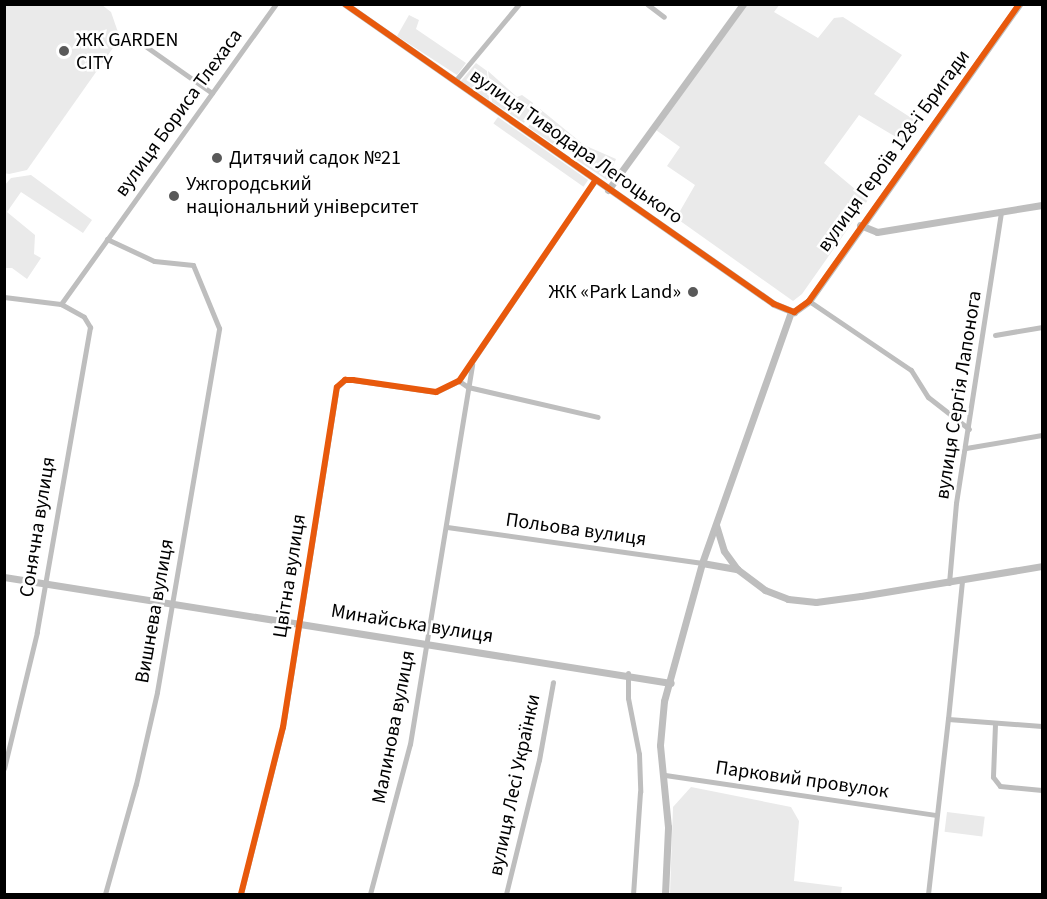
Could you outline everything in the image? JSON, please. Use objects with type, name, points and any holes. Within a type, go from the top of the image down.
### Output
[{"type":"street","name":"вулиця Бориса Тлехаса","points":[[61,304],[276,4]]},
{"type":"street","name":"вулиця Тиводара Легоцького","points":[[345,4],[608,190],[774,304],[791,311]]},
{"type":"street","points":[[455,81],[519,4]]},
{"type":"street","points":[[646,4],[664,17]]},
{"type":"street","points":[[608,190],[743,4]]},
{"type":"street","name":"вулиця Героїв 128-ї Бригади","points":[[791,311],[801,309],[808,300],[1019,4]]},
{"type":"street","points":[[131,36],[212,93]]},
{"type":"street","points":[[595,181],[459,381],[468,387],[598,417]]},
{"type":"street","points":[[860,225],[877,232],[1042,205]]},
{"type":"street","name":"вулиця Сергія Лапонога","points":[[949,583],[966,448],[1001,212]]},
{"type":"street","name":"Вишнева вулиця","points":[[105,894],[136,784],[171,603],[219,328],[193,265],[154,261],[125,251],[107,239]]},
{"type":"street","points":[[4,297],[61,304]]},
{"type":"street","points":[[808,300],[911,370],[928,397],[969,429]]},
{"type":"street","name":"Сонячна вулиця","points":[[4,768],[37,632],[43,583],[90,327],[84,316],[61,304]]},
{"type":"street","points":[[665,894],[665,776],[661,723],[702,563],[791,311]]},
{"type":"street","points":[[995,335],[1042,327]]},
{"type":"street","name":"Малинова вулиця","points":[[370,894],[410,744],[473,359]]},
{"type":"street","name":"Цвітна вулиця","points":[[241,894],[283,728],[337,387],[345,380],[353,380],[436,392],[459,381]]},
{"type":"street","points":[[966,448],[1042,435]]},
{"type":"street","points":[[716,525],[721,544],[737,569],[776,595],[816,602],[949,583],[1042,566]]},
{"type":"street","name":"Польова вулиця","points":[[447,527],[702,563]]},
{"type":"street","points":[[702,563],[737,569]]},
{"type":"street","name":"Минайська вулиця","points":[[4,577],[426,644],[628,673],[671,683]]},
{"type":"street","points":[[928,894],[962,580]]},
{"type":"street","points":[[628,673],[628,699],[639,754],[640,792],[633,894]]},
{"type":"street","name":"вулиця Лесі Українки","points":[[506,894],[537,770],[553,682]]},
{"type":"street","points":[[948,719],[1042,726]]},
{"type":"street","points":[[995,724],[993,777],[1000,786],[1042,790]]},
{"type":"street","name":"Парковий провулок","points":[[665,776],[935,815]]},
{"type":"shaded area","points":[[780,4],[774,12],[818,38],[834,18],[843,17],[902,55],[874,94],[913,119],[916,131],[906,143],[859,115],[824,163],[868,200],[802,294],[793,301],[676,218],[695,185],[667,166],[680,147],[656,130],[747,5]]},
{"type":"shaded area","points":[[4,5],[102,5],[111,12],[120,38],[27,170],[9,174],[4,173]]},
{"type":"shaded area","points":[[409,15],[419,20],[416,29],[466,63],[457,75],[397,36]]},
{"type":"shaded area","points":[[476,63],[487,71],[489,100],[461,81]]},
{"type":"shaded area","points":[[488,71],[517,97],[522,95],[533,103],[524,123],[492,102]]},
{"type":"shaded area","points":[[540,109],[584,145],[616,159],[607,180],[572,157],[576,151],[558,139],[553,144],[528,127]]},
{"type":"shaded area","points":[[498,117],[588,180],[584,187],[493,124]]},
{"type":"shaded area","points":[[31,175],[92,220],[83,233],[21,192],[7,212],[35,235],[34,254],[41,258],[27,279],[12,268],[5,268],[4,186],[11,178]]},
{"type":"shaded area","points":[[691,787],[791,807],[799,821],[794,881],[842,887],[841,894],[670,894],[673,807]]},
{"type":"shaded area","points":[[947,812],[985,817],[982,836],[945,832]]},
{"type":"cycle path","points":[[345,4],[774,304],[794,312],[809,301],[1019,4]]},
{"type":"cycle path","points":[[241,894],[283,727],[337,387],[345,380],[353,380],[436,392],[459,381],[595,181]]},
{"type":"place","name":"ЖК GARDEN CITY","points":[[64,51]]},
{"type":"place","name":"Дитячий садок №21","points":[[217,158]]},
{"type":"place","name":"Ужгородський національний університет","points":[[174,196]]},
{"type":"place","name":"ЖК «Park Land»","points":[[693,292]]}]
